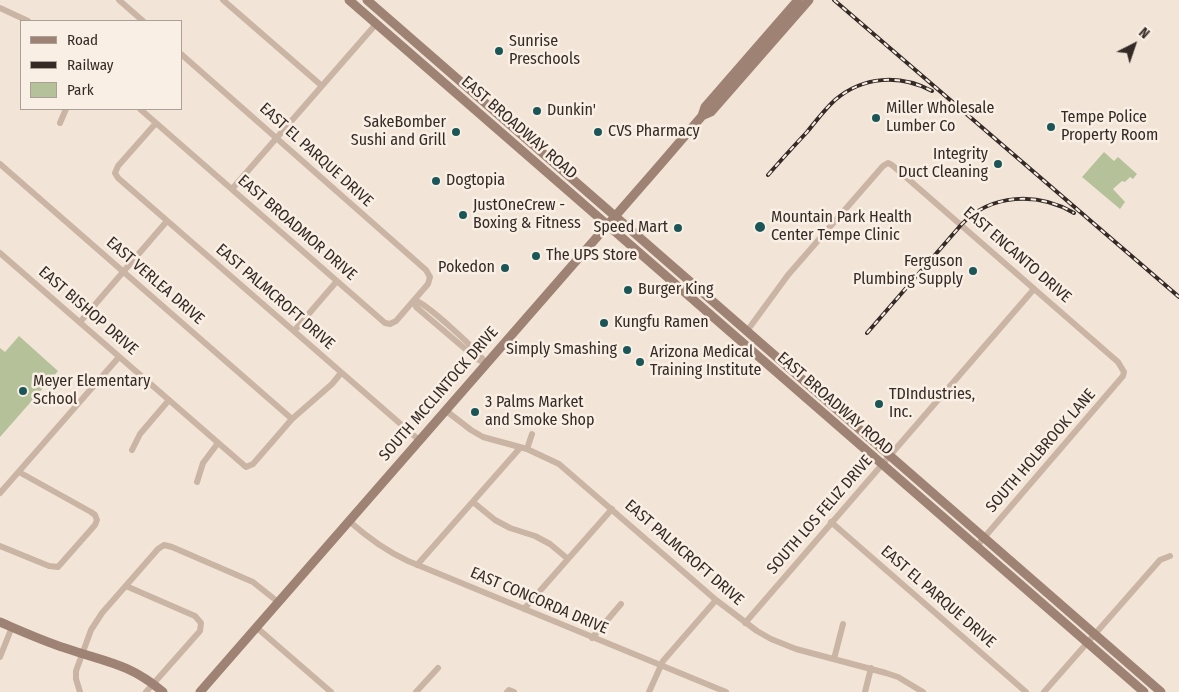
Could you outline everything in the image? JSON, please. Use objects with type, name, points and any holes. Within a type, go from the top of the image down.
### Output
[{"type":"main road","name":"EAST BROADWAY ROAD","points":[[349,0],[1144,692]]},
{"type":"main road","name":"EAST BROADWAY ROAD","points":[[367,0],[1161,692]]},
{"type":"main road","name":"SOUTH MCCLINTOCK DRIVE","points":[[200,692],[608,226],[702,116],[705,107],[798,0]]},
{"type":"main road","name":"SOUTH MCCLINTOCK DRIVE","points":[[702,116],[711,112],[808,0]]},
{"type":"main road","points":[[376,24],[384,15]]},
{"type":"main road","points":[[489,122],[497,113]]},
{"type":"main road","points":[[697,304],[704,302],[710,307],[722,309]]},
{"type":"main road","points":[[742,343],[747,331]]},
{"type":"main road","points":[[0,622],[50,643],[127,668],[163,692]]},
{"type":"street","points":[[119,0],[142,20]]},
{"type":"street","points":[[223,0],[322,86]]},
{"type":"street","points":[[0,8],[26,20]]},
{"type":"street","points":[[232,190],[376,24]]},
{"type":"street","name":"EAST EL PARQUE DRIVE","points":[[182,55],[426,270],[430,277]]},
{"type":"street","points":[[60,123],[66,110]]},
{"type":"street","name":"EAST BROADMOR DRIVE","points":[[141,110],[388,324],[394,322],[414,300],[428,284],[430,277]]},
{"type":"street","name":"EAST PALMCROFT DRIVE","points":[[156,123],[118,166],[115,173],[120,180],[419,440]]},
{"type":"street","name":"EAST VERLEA DRIVE","points":[[0,164],[292,419]]},
{"type":"street","name":"EAST ENCANTO DRIVE","points":[[747,331],[788,275],[883,166],[888,164],[898,170],[1118,362],[1124,372]]},
{"type":"street","points":[[80,322],[167,221]]},
{"type":"street","name":"EAST BISHOP DRIVE","points":[[0,253],[243,465],[248,467],[253,464],[292,419]]},
{"type":"street","points":[[294,331],[337,281]]},
{"type":"street","name":"SOUTH LOS FELIZ DRIVE","points":[[745,622],[1034,289]]},
{"type":"street","points":[[414,300],[416,307],[477,359],[486,364]]},
{"type":"street","points":[[0,494],[119,357]]},
{"type":"street","name":"SOUTH HOLBROOK LANE","points":[[976,546],[1124,376],[1124,372]]},
{"type":"street","points":[[292,419],[342,373]]},
{"type":"street","points":[[132,450],[140,434],[169,400]]},
{"type":"street","name":"EAST PALMCROFT DRIVE","points":[[445,410],[483,437],[527,449],[559,464],[716,600],[771,639],[796,649],[871,668],[898,677],[923,692]]},
{"type":"street","points":[[527,449],[532,434]]},
{"type":"street","points":[[197,482],[203,463],[218,443]]},
{"type":"street","points":[[417,565],[520,448]]},
{"type":"street","points":[[0,546],[55,568],[61,564],[95,525],[97,518],[91,512],[19,472]]},
{"type":"street","points":[[473,502],[496,520],[510,528],[543,540],[568,559]]},
{"type":"street","points":[[524,609],[612,509]]},
{"type":"street","name":"EAST CONCORDA DRIVE","points":[[349,521],[385,550],[417,565],[726,692]]},
{"type":"street","name":"EAST EL PARQUE DRIVE","points":[[831,522],[1026,692]]},
{"type":"street","points":[[80,692],[76,675],[91,630],[102,613],[158,549],[164,545],[246,579],[260,587],[278,602]]},
{"type":"street","points":[[1044,692],[1160,560],[1170,556]]},
{"type":"street","points":[[126,586],[195,616],[201,623],[200,631],[146,692]]},
{"type":"street","points":[[649,692],[660,666],[716,600]]},
{"type":"street","points":[[592,638],[621,604]]},
{"type":"street","points":[[834,659],[843,624]]},
{"type":"street","points":[[0,657],[12,627]]},
{"type":"street","points":[[256,627],[331,692]]},
{"type":"street","points":[[416,692],[438,668]]},
{"type":"street","points":[[865,692],[871,668]]},
{"type":"green space","points":[[1104,152],[1114,161],[1118,157],[1137,174],[1133,179],[1130,177],[1125,182],[1122,181],[1113,189],[1125,202],[1120,209],[1082,177]]},
{"type":"green space","points":[[19,336],[58,371],[0,437],[0,348],[5,352]]},
{"type":"railway","points":[[834,0],[1179,297]]},
{"type":"railway","points":[[768,175],[831,104],[857,86],[882,80],[895,80],[907,82],[932,91]]},
{"type":"railway","points":[[867,333],[961,225],[973,214],[986,207],[1015,199],[1045,202],[1060,206],[1074,213]]},
{"type":"place","name":"Sunrise Preschools","points":[[499,51]]},
{"type":"place","name":"Dunkin'","points":[[537,111]]},
{"type":"place","name":"Miller Wholesale Lumber Co","points":[[876,118]]},
{"type":"place","name":"Tempe Police Property Room","points":[[1051,127]]},
{"type":"place","name":"SakeBomber Sushi and Grill","points":[[456,132]]},
{"type":"place","name":"CVS Pharmacy","points":[[598,132]]},
{"type":"place","name":"Integrity Duct Cleaning","points":[[998,164]]},
{"type":"place","name":"Dogtopia","points":[[436,181]]},
{"type":"place","name":"JustOneCrew - Boxing & Fitness","points":[[463,215]]},
{"type":"place","name":"Mountain Park Health Center Tempe Clinic","points":[[760,227]]},
{"type":"place","name":"Speed Mart","points":[[678,228]]},
{"type":"place","name":"The UPS Store","points":[[536,256]]},
{"type":"place","name":"Pokedon","points":[[505,268]]},
{"type":"place","name":"Ferguson Plumbing Supply","points":[[973,271]]},
{"type":"place","name":"Burger King","points":[[628,290]]},
{"type":"place","name":"Kungfu Ramen","points":[[604,323]]},
{"type":"place","name":"Simply Smashing","points":[[627,350]]},
{"type":"place","name":"Arizona Medical Training Institute","points":[[640,362]]},
{"type":"place","name":"Meyer Elementary School","points":[[23,391]]},
{"type":"place","name":"TDIndustries, Inc.","points":[[879,404]]},
{"type":"place","name":"3 Palms Market and Smoke Shop","points":[[475,412]]}]
